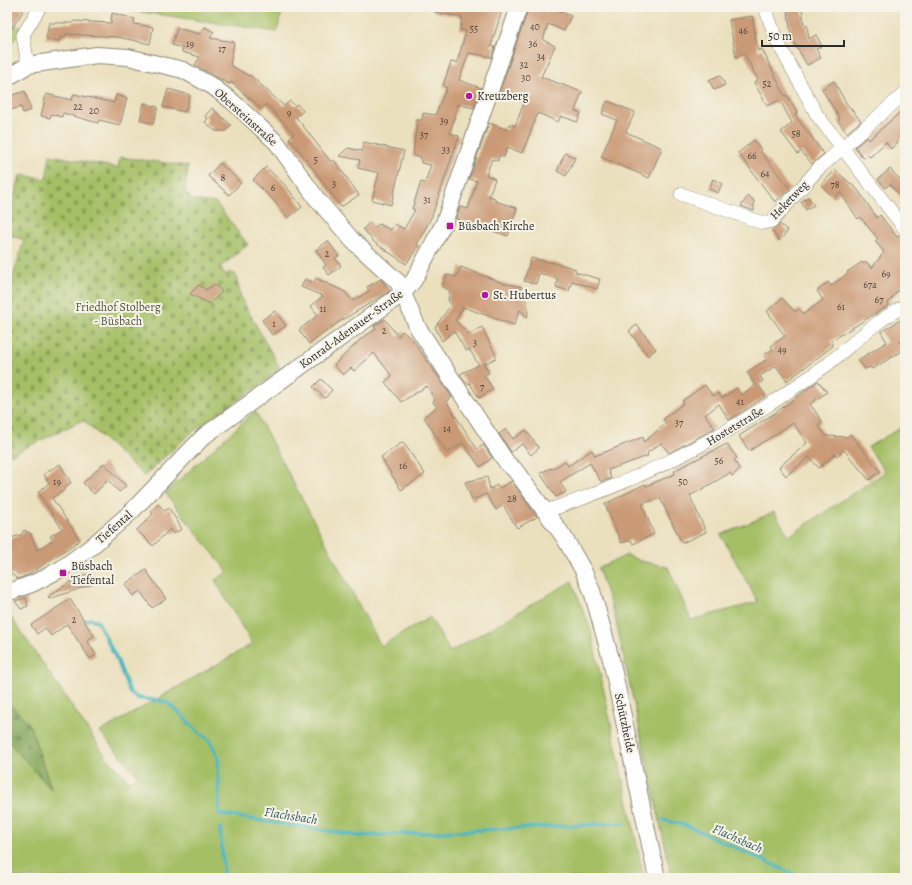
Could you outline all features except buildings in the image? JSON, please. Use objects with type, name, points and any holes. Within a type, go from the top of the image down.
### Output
[{"type":"street","points":[[28,65],[23,35],[40,7]]},
{"type":"street","name":"Konrad-Adenauer-Straße","points":[[204,436],[403,293],[414,280],[444,223],[519,7]]},
{"type":"street","points":[[765,7],[776,39],[813,108],[905,229]]},
{"type":"street","name":"Obersteinstraße","points":[[7,78],[28,65],[98,55],[128,57],[183,70],[212,86],[233,102],[277,143],[317,199],[353,241],[398,282],[403,293]]},
{"type":"street","name":"Heketweg","points":[[681,194],[763,223],[772,221],[818,169],[905,93]]},
{"type":"street","points":[[403,293],[418,328],[488,436],[507,463],[515,470],[546,511]]},
{"type":"street","name":"Hostetstraße","points":[[546,511],[589,497],[628,481],[687,454],[720,436],[753,416],[827,365],[878,323],[905,306]]},
{"type":"street","name":"Tiefental","points":[[7,593],[34,583],[61,569],[91,547],[131,512],[204,436]]},
{"type":"street","name":"Schützheide","points":[[546,511],[564,537],[583,570],[603,626],[657,878]]},
{"type":"green space","points":[[130,7],[283,7],[277,32],[129,10]]},
{"type":"green space","points":[[7,21],[21,28],[14,40],[7,46]]},
{"type":"green space","name":"Friedhof Stolberg - Büsbach","points":[[50,155],[118,168],[120,157],[188,166],[185,192],[192,200],[216,203],[248,245],[220,267],[225,275],[230,272],[236,275],[241,298],[281,370],[191,433],[144,476],[83,420],[10,455],[7,411],[7,297],[24,240],[7,234],[7,228],[20,175],[46,179]]},
{"type":"green space","points":[[255,411],[381,646],[430,617],[450,652],[572,581],[591,631],[644,878],[7,878],[7,740],[51,788],[29,723],[7,701],[7,615],[9,614],[107,758],[129,781],[139,777],[100,732],[252,644],[215,580],[228,572],[165,493]]},
{"type":"green space","points":[[905,425],[905,878],[672,878],[615,617],[598,568],[627,555],[640,561],[668,567],[691,620],[758,602],[721,535],[774,512],[789,536],[885,472],[868,447]]},
{"type":"green space","points":[[7,701],[29,723],[51,789],[7,740]]},
{"type":"waterway","name":"Flachsbach","points":[[85,620],[92,619],[98,622],[118,662],[130,693],[137,698],[163,701],[172,706],[195,729],[210,741],[218,757],[219,814],[360,836],[624,823]]},
{"type":"waterway","name":"Flachsbach","points":[[663,820],[688,826],[802,878]]},
{"type":"waterway","points":[[220,828],[224,878]]},
{"type":"place","name":"Kreuzberg","points":[[469,96]]},
{"type":"place","name":"Büsbach Kirche","points":[[450,226]]},
{"type":"place","name":"St. Hubertus","points":[[485,295]]},
{"type":"place","name":"Büsbach Tiefental","points":[[63,573]]}]
